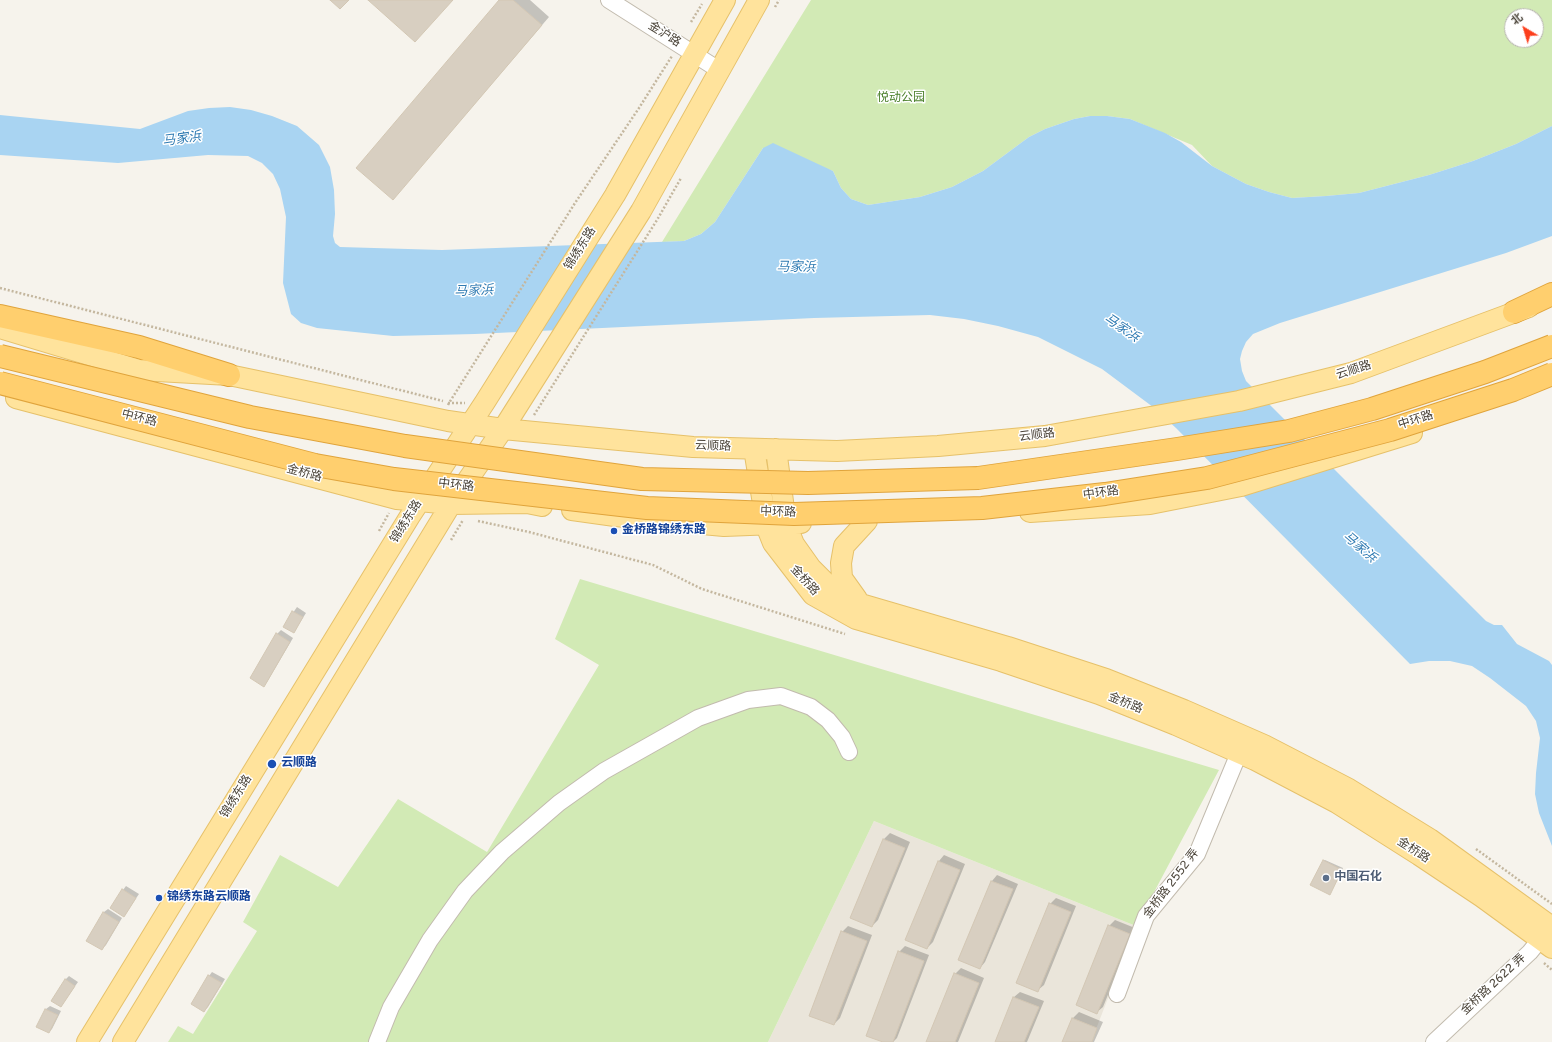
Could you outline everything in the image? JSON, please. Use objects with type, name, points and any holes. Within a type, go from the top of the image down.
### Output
[{"type":"highway","points":[[1514,312],[1552,294]]},
{"type":"highway","points":[[2,321],[139,347],[229,375]]},
{"type":"highway","name":"中环路","points":[[0,356],[250,417],[405,446],[642,479],[808,483],[978,478],[1177,450],[1289,431],[1372,409],[1485,372],[1552,346]]},
{"type":"highway","name":"中环路","points":[[0,383],[315,465],[394,479],[647,508],[794,514],[982,508],[1105,494],[1207,478],[1390,430],[1513,390],[1552,374]]},
{"type":"main road","name":"锦绣东路","points":[[86,1042],[415,509],[512,360],[615,195],[687,50],[725,0]]},
{"type":"main road","points":[[123,1042],[447,512],[543,367],[649,216],[719,70],[759,0]]},
{"type":"main road","name":"云顺路","points":[[503,429],[693,447],[837,451],[930,447],[1045,436],[1239,401],[1350,374],[1552,298]]},
{"type":"main road","points":[[229,375],[448,421],[503,429]]},
{"type":"main road","points":[[766,524],[920,520],[1150,504],[1241,486],[1398,439],[1516,395],[1552,384]]},
{"type":"main road","name":"金桥路","points":[[0,393],[398,499],[415,509],[447,512],[527,503],[615,516],[724,526],[766,524]]},
{"type":"main road","name":"金桥路","points":[[754,449],[766,524],[773,543],[813,595],[856,619],[1001,661],[1099,694],[1176,725],[1239,753],[1337,803],[1545,938]]},
{"type":"main road","name":"金桥路","points":[[776,449],[786,524],[794,544],[811,568],[832,589],[861,604],[1008,647],[1106,679],[1184,710],[1264,746],[1349,789],[1430,839],[1545,938]]},
{"type":"main road","points":[[861,604],[846,586],[842,578],[841,563],[844,546],[867,521]]},
{"type":"street","name":"金沪路","points":[[609,0],[719,70]]},
{"type":"street","points":[[377,1042],[391,1007],[430,940],[465,891],[502,852],[553,808],[604,771],[698,718],[748,700],[781,696],[811,707],[828,720],[842,737],[849,752]]},
{"type":"street","name":"金桥路 2552 弄","points":[[1117,994],[1146,916],[1197,854],[1239,753]]},
{"type":"street","name":"金桥路 2622 弄","points":[[1434,1042],[1545,938]]},
{"type":"path","points":[[449,403],[575,203],[639,108],[687,50],[704,0]]},
{"type":"path","points":[[521,402],[544,401],[571,358],[649,216]]},
{"type":"path","points":[[0,288],[449,403],[485,402]]},
{"type":"path","points":[[381,512],[388,514],[415,509]]},
{"type":"path","points":[[447,512],[465,519]]},
{"type":"path","points":[[472,520],[529,532],[653,565],[702,589],[846,634]]},
{"type":"path","points":[[1545,938],[1552,970]]},
{"type":"shaded area","points":[[874,821],[1136,926],[1091,1042],[768,1042]]},
{"type":"green space","name":"悦动公园","points":[[811,0],[1552,0],[1552,126],[1516,144],[1473,161],[1429,175],[1359,193],[1292,198],[1246,184],[1212,166],[1192,145],[1130,119],[1107,116],[1090,116],[1074,119],[1045,129],[1029,137],[983,171],[952,187],[920,197],[868,205],[851,199],[841,188],[833,171],[763,148],[715,222],[701,234],[684,241],[662,242]]},
{"type":"green space","points":[[580,579],[1219,770],[1136,926],[874,821],[768,1042],[168,1042],[178,1026],[193,1034],[257,931],[243,922],[280,855],[338,887],[398,799],[487,852],[599,665],[555,639]]},
{"type":"water","name":"马家浜","points":[[230,107],[251,110],[272,116],[297,126],[319,145],[330,167],[334,190],[335,214],[333,236],[335,243],[340,247],[442,250],[684,241],[701,234],[715,222],[763,148],[773,143],[833,171],[841,188],[851,199],[868,205],[920,197],[952,187],[983,171],[1029,137],[1045,129],[1074,119],[1090,116],[1107,116],[1130,119],[1165,133],[1181,142],[1212,166],[1246,184],[1292,198],[1359,193],[1429,175],[1473,161],[1516,144],[1552,126],[1552,236],[1506,253],[1280,323],[1253,334],[1246,342],[1240,359],[1242,371],[1246,381],[1486,621],[1494,625],[1502,625],[1517,644],[1549,661],[1552,665],[1552,846],[1539,813],[1535,794],[1540,738],[1536,721],[1526,706],[1472,666],[1450,661],[1429,661],[1410,664],[1176,428],[1153,407],[1102,369],[1038,337],[998,326],[964,319],[930,315],[814,318],[475,334],[393,336],[317,328],[301,323],[291,314],[283,283],[286,217],[280,189],[273,174],[262,163],[248,156],[208,155],[118,163],[0,155],[0,115],[140,129],[188,111]]},
{"type":"building","points":[[330,0],[349,0],[340,9]]},
{"type":"building","points":[[368,0],[453,0],[415,42]]},
{"type":"building","points":[[499,0],[513,0],[542,25],[393,200],[356,168]]},
{"type":"building","points":[[292,611],[303,617],[294,633],[283,627]]},
{"type":"building","points":[[276,633],[290,642],[264,687],[250,678]]},
{"type":"building","points":[[883,839],[905,848],[872,927],[850,918]]},
{"type":"building","name":"中国石化","points":[[1323,860],[1342,870],[1330,895],[1310,885]]},
{"type":"building","points":[[938,861],[960,870],[927,949],[905,940]]},
{"type":"building","points":[[991,881],[1013,889],[980,969],[958,960]]},
{"type":"building","points":[[122,889],[136,898],[124,917],[110,908]]},
{"type":"building","points":[[1049,903],[1071,912],[1038,992],[1016,983]]},
{"type":"building","points":[[103,912],[119,922],[102,950],[86,941]]},
{"type":"building","points":[[1108,925],[1130,934],[1097,1014],[1076,1005]]},
{"type":"building","points":[[841,931],[867,941],[834,1025],[809,1016]]},
{"type":"building","points":[[898,951],[924,961],[893,1042],[883,1042],[866,1036]]},
{"type":"building","points":[[954,973],[979,983],[955,1042],[926,1042]]},
{"type":"building","points":[[208,975],[222,983],[204,1012],[191,1004]]},
{"type":"building","points":[[65,979],[75,986],[61,1007],[51,1001]]},
{"type":"building","points":[[1013,997],[1039,1007],[1024,1042],[995,1042]]},
{"type":"building","points":[[45,1009],[58,1015],[49,1033],[36,1027]]},
{"type":"building","points":[[1072,1018],[1097,1028],[1092,1042],[1062,1042]]},
{"type":"place","name":"金桥路锦绣东路","points":[[614,531]]},
{"type":"place","name":"云顺路","points":[[272,764]]},
{"type":"place","name":"中国石化","points":[[1326,878]]},
{"type":"place","name":"锦绣东路云顺路","points":[[159,898]]}]
